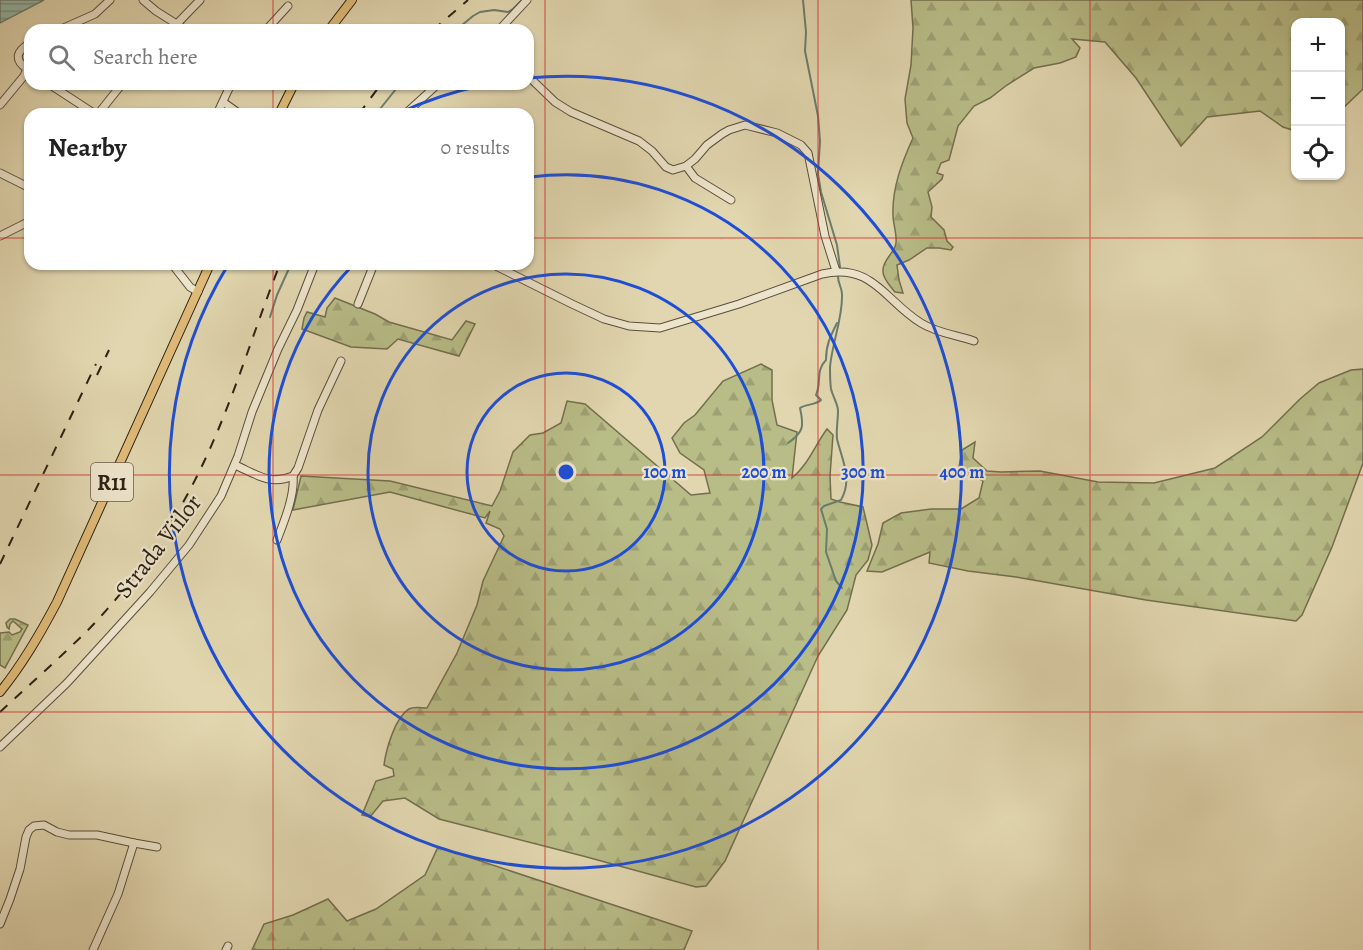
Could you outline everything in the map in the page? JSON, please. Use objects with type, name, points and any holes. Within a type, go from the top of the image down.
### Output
[{"type":"main road","points":[[334,24],[352,0]]},
{"type":"main road","points":[[282,108],[291,90]]},
{"type":"main road","name":"R11","points":[[0,692],[32,648],[57,602],[207,270]]},
{"type":"street","points":[[72,24],[95,14],[110,0]]},
{"type":"street","points":[[143,0],[178,24],[200,0]]},
{"type":"street","points":[[505,24],[527,0]]},
{"type":"street","points":[[272,24],[288,6]]},
{"type":"street","points":[[24,47],[17,59],[24,67]]},
{"type":"street","points":[[0,105],[24,76]]},
{"type":"street","points":[[534,82],[566,109],[639,141],[652,151],[666,167],[673,170],[686,166],[714,139],[729,130],[745,125],[777,133],[801,145],[808,153],[825,236],[836,271]]},
{"type":"street","points":[[59,90],[87,108]]},
{"type":"street","points":[[102,108],[118,90]]},
{"type":"street","points":[[220,108],[228,90]]},
{"type":"street","points":[[412,108],[431,90]]},
{"type":"street","points":[[223,102],[232,108]]},
{"type":"street","points":[[686,166],[695,178],[730,200]]},
{"type":"street","points":[[0,173],[24,185]]},
{"type":"street","points":[[0,236],[24,224]]},
{"type":"street","points":[[177,270],[190,287],[198,292]]},
{"type":"street","name":"Strada Viilor","points":[[0,747],[67,683],[189,545],[221,496],[235,465],[252,412],[313,270]]},
{"type":"street","points":[[358,304],[372,270]]},
{"type":"street","points":[[504,270],[604,319],[629,326],[660,328],[739,304],[822,274],[836,271],[852,273],[871,282],[927,326],[974,341]]},
{"type":"street","points":[[277,540],[294,486],[293,476],[298,468],[318,410],[341,361]]},
{"type":"street","points":[[235,465],[261,478],[271,480],[293,476]]},
{"type":"street","points":[[0,924],[20,869],[26,837],[34,826],[44,825],[69,835],[97,834],[157,848]]},
{"type":"street","points":[[93,950],[118,894],[134,843]]},
{"type":"green space","points":[[911,0],[1363,0],[1363,89],[1345,106],[1345,18],[1291,18],[1291,130],[1283,127],[1260,111],[1207,117],[1181,146],[1136,78],[1105,42],[1072,39],[1080,48],[1076,57],[1034,68],[990,98],[974,106],[958,126],[949,160],[941,163],[937,173],[943,175],[942,179],[928,192],[932,207],[931,217],[944,230],[947,241],[953,247],[951,250],[927,248],[897,265],[903,293],[895,292],[884,277],[883,268],[896,243],[893,215],[894,195],[913,138],[907,123],[905,99],[911,65],[913,28]]},
{"type":"green space","points":[[335,298],[389,322],[452,340],[466,321],[475,324],[459,356],[398,339],[387,349],[351,347],[302,329],[307,312],[325,317],[327,308]]},
{"type":"green space","points":[[761,364],[772,370],[772,400],[777,425],[797,432],[792,478],[807,461],[827,429],[833,435],[831,499],[863,507],[872,545],[868,560],[856,575],[847,610],[818,656],[725,861],[706,886],[696,887],[439,819],[405,798],[383,801],[370,817],[362,815],[376,781],[394,776],[393,769],[384,765],[389,743],[399,719],[411,708],[427,708],[457,653],[477,605],[483,581],[504,536],[500,529],[486,523],[490,511],[485,518],[390,492],[293,510],[301,476],[390,481],[492,506],[500,491],[513,452],[530,435],[543,433],[561,423],[567,401],[585,404],[691,495],[710,493],[704,470],[680,453],[672,438],[684,423],[695,415],[723,381]]},
{"type":"green space","points":[[1363,369],[1363,463],[1332,547],[1302,615],[1296,621],[1146,600],[968,571],[929,563],[930,552],[882,572],[867,571],[878,544],[883,523],[901,513],[931,509],[961,509],[979,498],[983,481],[959,467],[962,450],[975,442],[973,458],[987,471],[1040,471],[1098,482],[1154,483],[1215,468],[1262,437],[1319,383],[1351,370]]},
{"type":"green space","points":[[10,619],[28,625],[5,668],[0,665],[0,633],[9,632],[12,635],[22,629],[13,621],[9,629],[6,623]]},
{"type":"green space","points":[[438,847],[692,931],[684,950],[252,950],[264,924],[293,915],[328,899],[347,921],[376,909],[425,875]]},
{"type":"shaded area","points":[[0,0],[44,0],[0,23]]},
{"type":"waterway","points":[[463,24],[480,12],[494,10],[508,12],[522,0]]},
{"type":"waterway","points":[[803,0],[805,51],[818,116],[820,141],[818,174],[837,245],[840,267]]},
{"type":"waterway","points":[[381,108],[395,90]]},
{"type":"waterway","points":[[270,317],[288,270]]},
{"type":"waterway","points":[[838,277],[842,303],[831,358],[830,378],[831,389],[838,408],[837,439],[845,470],[846,485],[841,500],[821,509],[827,529],[826,552],[836,581],[842,588]]},
{"type":"waterway","points":[[788,443],[802,428],[800,408],[821,400],[816,395],[820,372],[837,323]]},
{"type":"railway","points":[[440,24],[468,0]]},
{"type":"railway","points":[[363,108],[377,90]]},
{"type":"railway","points":[[0,712],[107,610],[138,572],[165,532],[190,490],[212,443],[278,270]]},
{"type":"railway","points":[[97,375],[109,350]]},
{"type":"railway","points":[[0,564],[96,364]]}]
